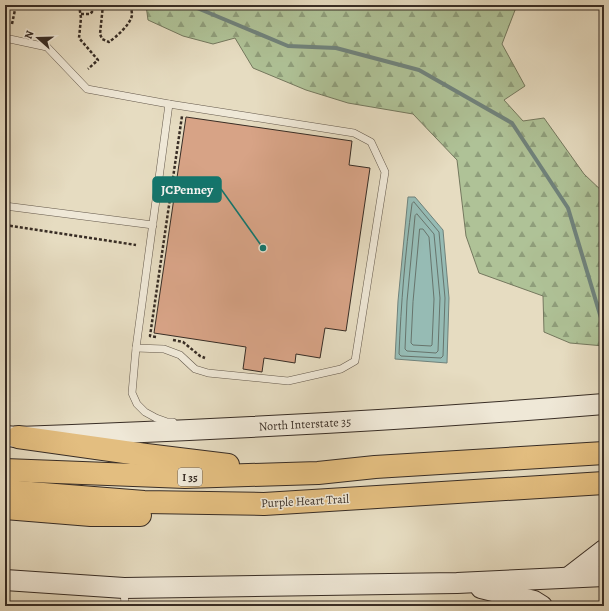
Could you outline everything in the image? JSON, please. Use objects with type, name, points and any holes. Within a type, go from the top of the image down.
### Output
[{"type":"highway","points":[[12,437],[240,466],[318,465],[375,467]]},
{"type":"highway","name":"I 35","points":[[5,470],[185,477],[318,473],[375,467],[604,452]]},
{"type":"highway","name":"Purple Heart Trail","points":[[5,491],[144,502],[264,504],[604,483]]},
{"type":"highway","points":[[5,508],[91,515],[312,512],[370,498]]},
{"type":"main road","name":"North Interstate 35","points":[[12,437],[301,425],[600,406]]},
{"type":"main road","points":[[569,577],[604,550]]},
{"type":"main road","points":[[5,580],[124,597],[604,576]]},
{"type":"main road","points":[[458,583],[534,601],[542,606]]},
{"type":"lane","points":[[5,38],[47,47],[87,89],[169,104],[354,133],[371,142],[385,172],[355,361],[341,369],[288,381],[208,373],[196,369],[180,355],[164,349],[136,348]]},
{"type":"lane","points":[[169,104],[136,348],[132,393],[137,404],[145,412],[167,422],[183,422]]},
{"type":"lane","points":[[5,206],[153,225]]},
{"type":"lane","points":[[191,422],[301,425]]},
{"type":"path","points":[[12,24],[16,5]]},
{"type":"path","points":[[79,5],[81,14],[79,38],[98,60],[88,68]]},
{"type":"path","points":[[81,14],[90,14],[92,12],[92,5]]},
{"type":"path","points":[[103,5],[100,34],[102,39],[109,42],[117,36],[130,20],[132,15],[130,5]]},
{"type":"path","points":[[150,336],[182,115]]},
{"type":"path","points":[[5,225],[136,245]]},
{"type":"path","points":[[594,606],[604,600]]},
{"type":"green space","points":[[146,5],[517,5],[502,44],[525,86],[504,100],[523,121],[544,118],[584,174],[604,193],[604,346],[570,343],[544,332],[543,296],[479,273],[466,236],[457,160],[413,114],[348,103],[306,90],[253,68],[235,38],[213,44],[183,36],[148,20]]},
{"type":"water","points":[[408,197],[415,197],[443,230],[449,298],[447,363],[395,359],[398,301]]},
{"type":"building","points":[[186,117],[352,141],[349,165],[370,168],[346,331],[325,328],[320,358],[296,354],[295,363],[264,358],[262,372],[243,369],[246,347],[154,333]]},
{"type":"waterway","points":[[190,5],[288,46],[336,48],[419,70],[512,123],[568,208],[604,328]]},
{"type":"place","name":"JCPenney","points":[[263,248]]}]
